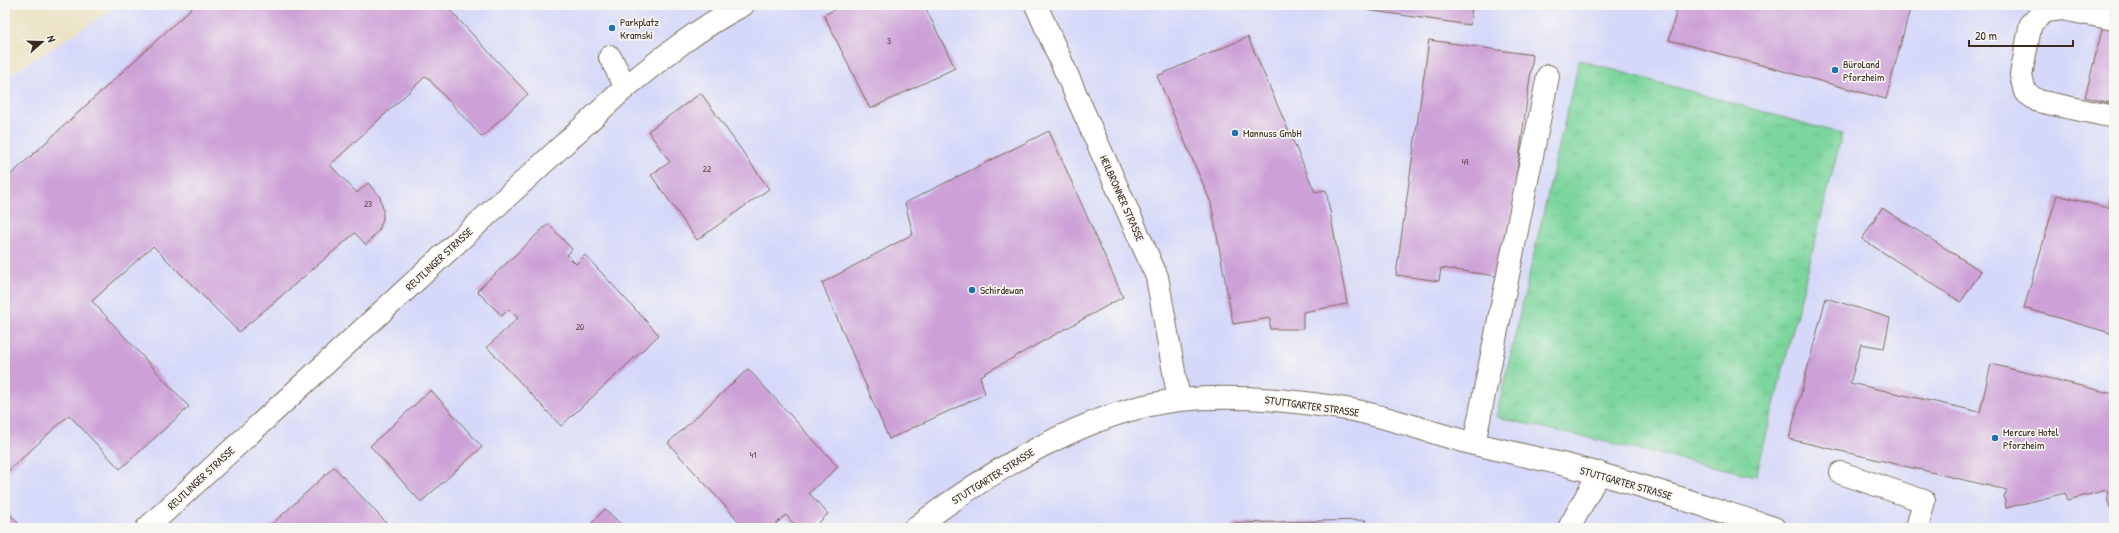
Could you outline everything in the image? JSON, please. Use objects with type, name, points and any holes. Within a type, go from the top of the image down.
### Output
[{"type":"street","name":"REUTLINGER STRASSE","points":[[147,528],[626,87],[678,46],[719,17],[743,5]]},
{"type":"street","name":"HEILBRONNER STRASSE","points":[[1036,5],[1157,277],[1179,400]]},
{"type":"street","points":[[2114,19],[2062,9],[2046,11],[2032,23],[2021,75],[2025,92],[2038,101],[2114,117]]},
{"type":"street","points":[[610,57],[626,87]]},
{"type":"street","points":[[1474,444],[1548,76]]},
{"type":"street","name":"STUTTGARTER STRASSE","points":[[915,528],[995,472],[1044,445],[1095,423],[1136,408],[1179,400],[1234,397],[1290,401],[1354,411],[1474,444],[1599,473],[1774,528]]},
{"type":"street","points":[[1569,528],[1599,473]]},
{"type":"street","points":[[1841,473],[1924,501],[1918,528]]},
{"type":"shaded area","points":[[119,5],[2114,5],[2114,528],[5,528],[5,79]]},
{"type":"green space","points":[[1579,60],[1842,134],[1756,476],[1496,417]]},
{"type":"building","points":[[195,5],[445,5],[528,94],[482,137],[426,76],[330,165],[357,193],[368,183],[380,197],[383,209],[383,219],[379,230],[366,245],[355,233],[239,332],[153,246],[92,301],[189,407],[120,469],[69,415],[5,474],[5,180]]},
{"type":"building","points":[[844,5],[924,5],[955,68],[870,109],[824,15]]},
{"type":"building","points":[[1368,5],[1472,5],[1470,25],[1367,10]]},
{"type":"building","name":"BüroLand Pforzheim","points":[[1678,5],[1911,5],[1886,99],[1669,40]]},
{"type":"building","points":[[2103,26],[2114,29],[2114,104],[2085,97]]},
{"type":"building","name":"Mannuss GmbH","points":[[1248,37],[1315,192],[1326,190],[1347,304],[1303,312],[1303,329],[1270,329],[1270,318],[1233,324],[1211,203],[1157,76]]},
{"type":"building","points":[[1429,40],[1533,55],[1503,277],[1441,268],[1439,281],[1396,275]]},
{"type":"building","points":[[701,93],[769,189],[697,240],[651,175],[670,162],[648,131]]},
{"type":"building","name":"Schirdewan","points":[[1049,131],[1123,297],[980,376],[985,394],[889,439],[822,283],[913,234],[905,203]]},
{"type":"building","points":[[2114,187],[2114,334],[2024,308],[2057,195],[2108,208]]},
{"type":"building","points":[[1882,208],[1981,271],[1961,302],[1862,239]]},
{"type":"building","points":[[548,224],[572,249],[567,255],[576,264],[585,255],[659,335],[561,426],[487,347],[518,318],[509,309],[502,316],[477,291]]},
{"type":"building","points":[[1826,298],[1890,318],[1884,348],[1861,344],[1850,383],[1980,412],[1991,364],[2114,394],[2114,515],[2108,502],[2107,490],[2068,500],[2065,493],[2006,508],[2004,497],[2007,490],[1789,439]]},
{"type":"building","points":[[748,369],[838,467],[809,493],[828,514],[813,528],[797,528],[786,515],[771,528],[745,528],[668,443]]},
{"type":"building","points":[[431,390],[482,447],[421,502],[370,446]]},
{"type":"building","points":[[334,467],[391,528],[268,528]]},
{"type":"building","points":[[5,509],[23,528],[5,528]]},
{"type":"building","points":[[605,509],[625,528],[587,528]]},
{"type":"building","points":[[1366,520],[1362,526],[1365,528],[1231,528],[1234,523]]},
{"type":"place","name":"Parkplatz Kramski","points":[[612,28]]},
{"type":"place","name":"BüroLand Pforzheim","points":[[1835,70]]},
{"type":"place","name":"Mannuss GmbH","points":[[1235,133]]},
{"type":"place","name":"Schirdewan","points":[[972,290]]},
{"type":"place","name":"Mercure Hotel Pforzheim","points":[[1995,438]]}]
